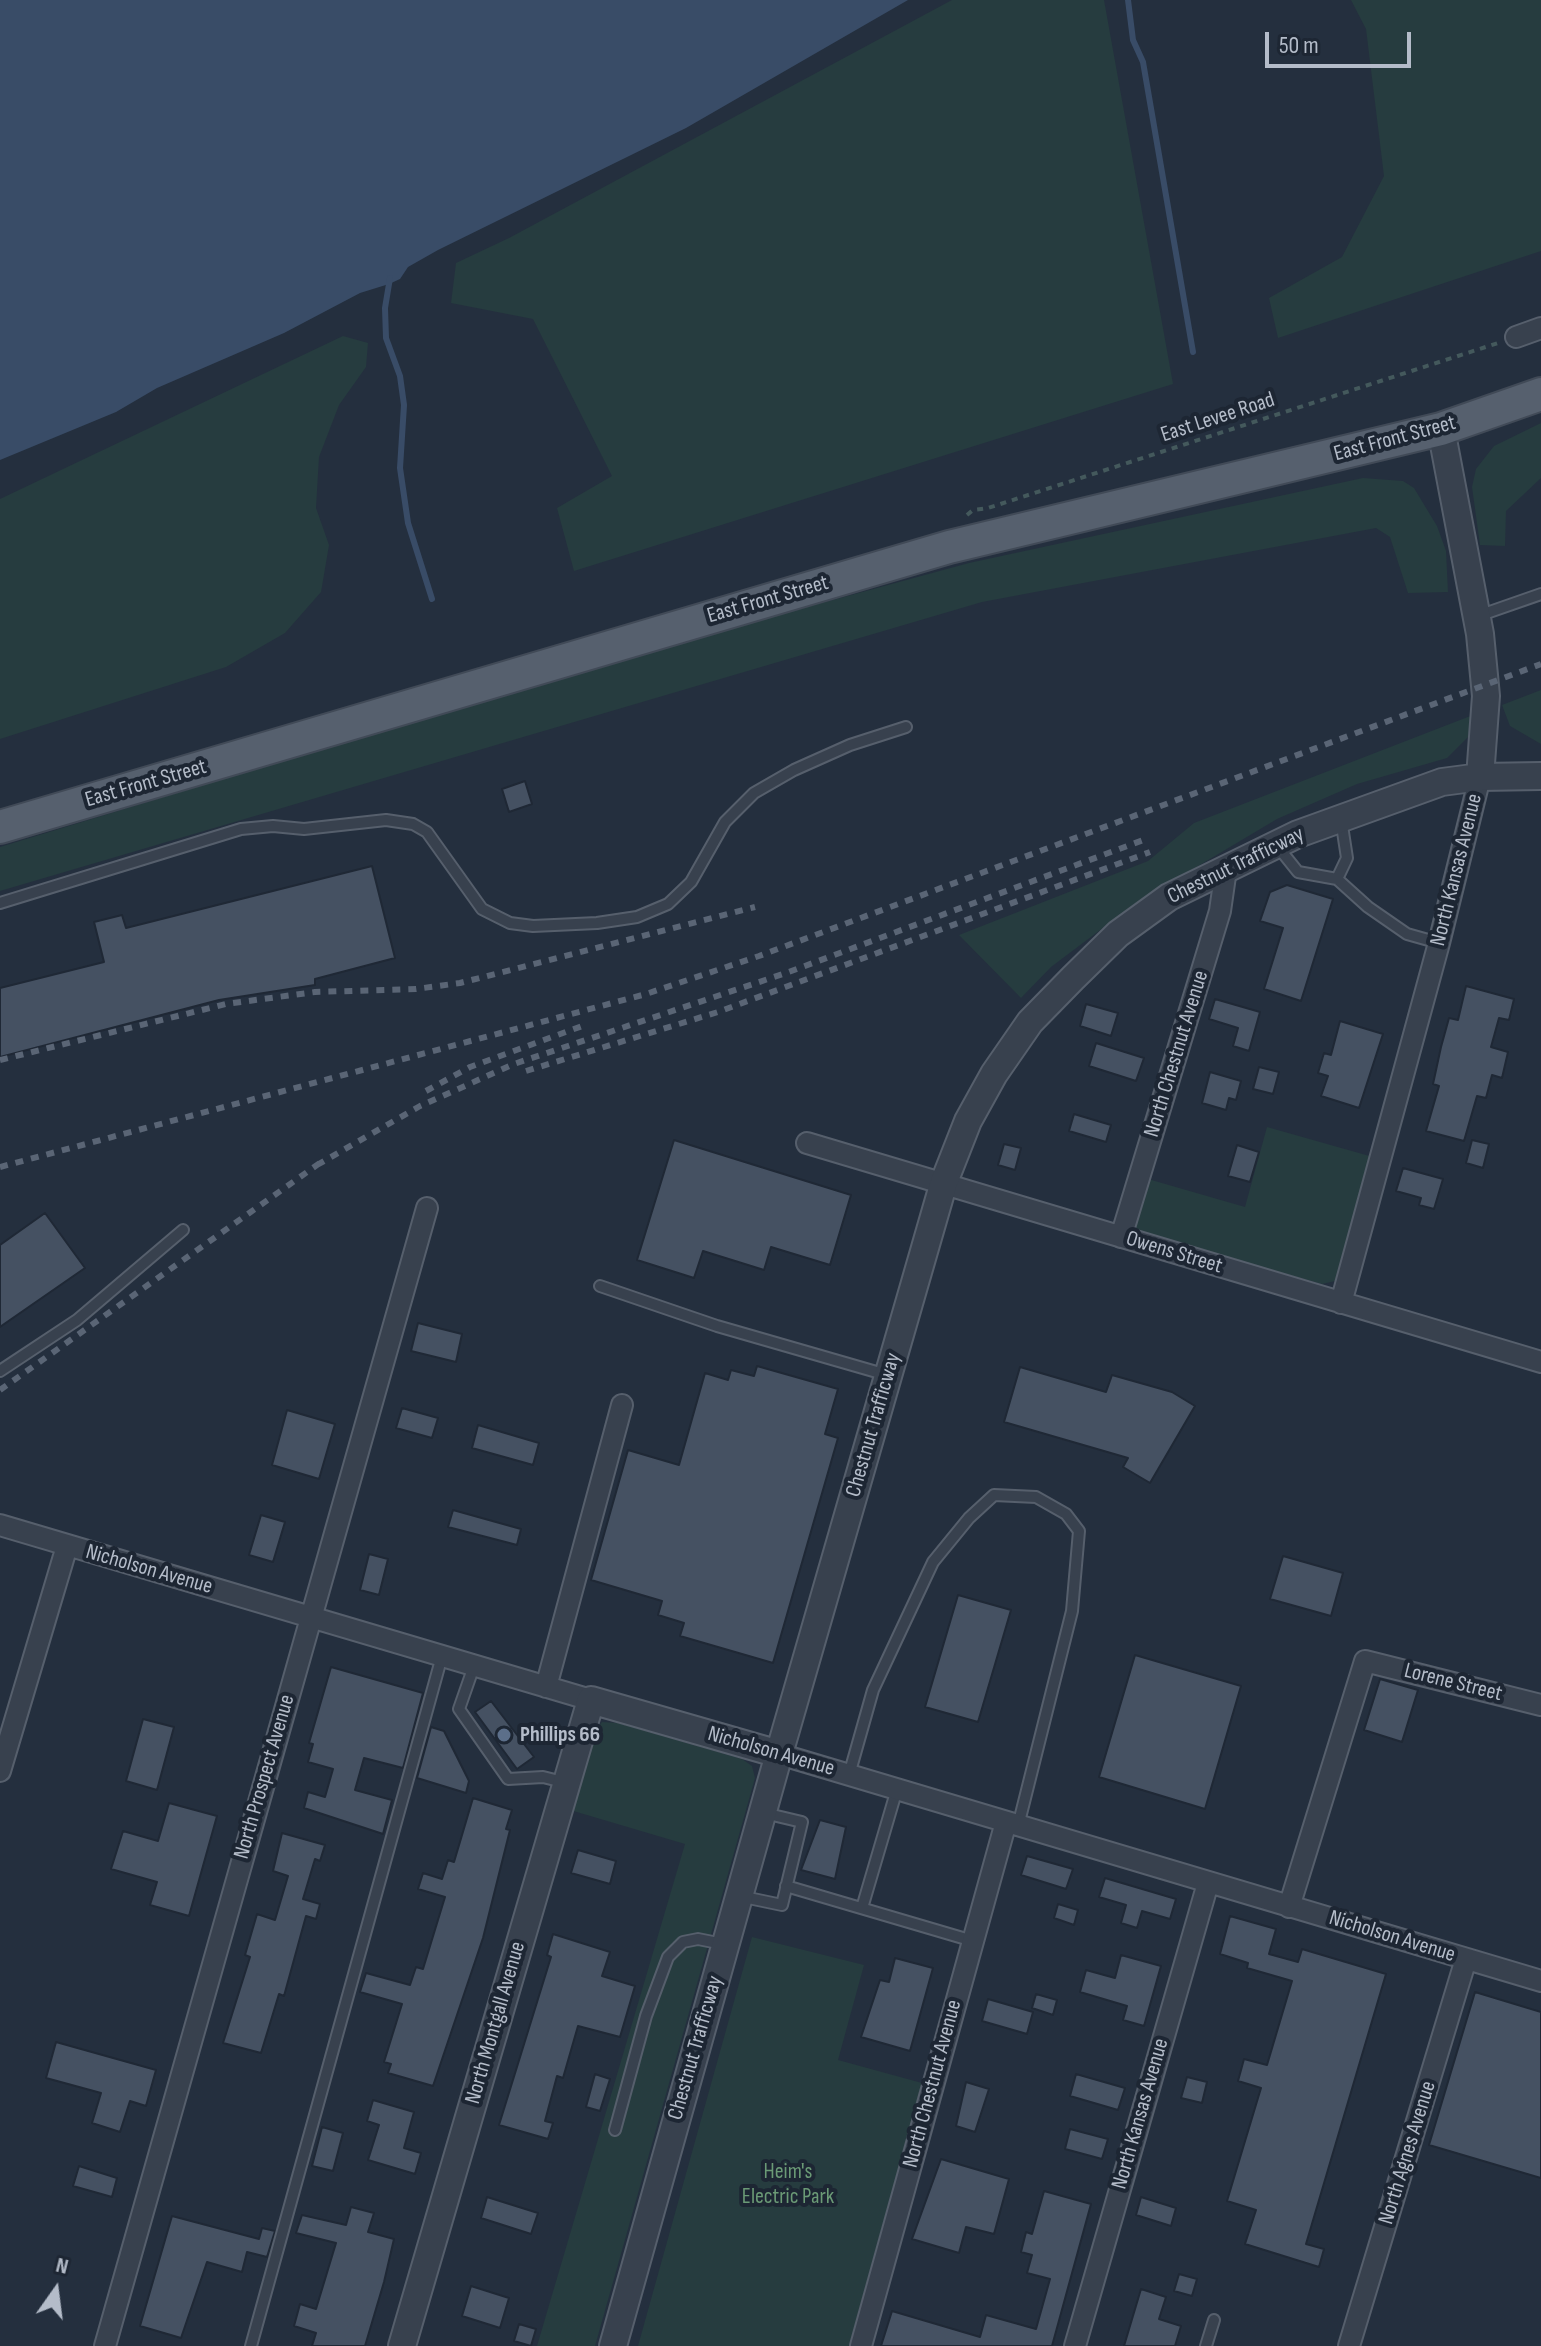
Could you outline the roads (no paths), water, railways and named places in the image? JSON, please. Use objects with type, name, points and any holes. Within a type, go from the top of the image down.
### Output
[{"type":"main road","name":"East Front Street","points":[[0,827],[949,547],[1441,429],[1541,394]]},
{"type":"street","points":[[1516,337],[1541,328]]},
{"type":"street","name":"North Kansas Avenue","points":[[1341,1303],[1439,943],[1480,777],[1486,696],[1477,617],[1441,429]]},
{"type":"street","name":"Chestnut Trafficway","points":[[613,2346],[762,1812],[944,1182],[968,1121],[1030,1022],[1118,934],[1169,897],[1277,844],[1341,817],[1442,782],[1480,777],[1541,776]]},
{"type":"street","name":"North Chestnut Avenue","points":[[1121,1237],[1220,911],[1226,869]]},
{"type":"street","name":"Owens Street","points":[[807,1143],[1541,1362]]},
{"type":"street","name":"North Prospect Avenue","points":[[105,2346],[427,1208]]},
{"type":"street","points":[[546,1687],[622,1405]]},
{"type":"street","name":"Nicholson Avenue","points":[[0,1525],[1541,1981]]},
{"type":"street","points":[[0,1771],[67,1546]]},
{"type":"street","name":"Lorene Street","points":[[1289,1907],[1365,1661],[1541,1705]]},
{"type":"street","name":"North Montgall Avenue","points":[[402,2346],[591,1700]]},
{"type":"street","name":"North Chestnut Avenue","points":[[861,2346],[973,1941],[1012,1824]]},
{"type":"street","name":"North Kansas Avenue","points":[[1075,2346],[1208,1883]]},
{"type":"street","name":"North Agnes Avenue","points":[[1349,2346],[1466,1959]]},
{"type":"lane","points":[[1477,617],[1541,594]]},
{"type":"lane","points":[[0,903],[241,829],[273,826],[304,829],[386,820],[413,824],[427,832],[482,909],[510,923],[533,926],[597,923],[637,917],[668,904],[691,882],[725,822],[754,793],[794,770],[850,745],[906,727]]},
{"type":"lane","points":[[1337,879],[1347,858],[1341,817]]},
{"type":"lane","points":[[1277,844],[1298,872],[1337,879],[1368,907],[1407,934],[1439,943]]},
{"type":"lane","points":[[0,1371],[77,1320],[183,1230]]},
{"type":"lane","points":[[600,1286],[717,1326],[888,1376]]},
{"type":"lane","points":[[849,1775],[873,1690],[933,1562],[969,1518],[994,1495],[1036,1497],[1066,1514],[1079,1531],[1072,1611],[1012,1824]]},
{"type":"lane","points":[[251,2346],[442,1656]]},
{"type":"lane","points":[[474,1666],[459,1709],[508,1779],[543,1777],[567,1783]]},
{"type":"lane","points":[[862,1908],[897,1789]]},
{"type":"lane","points":[[739,1896],[782,1905],[802,1822],[762,1812]]},
{"type":"lane","points":[[786,1886],[973,1941]]},
{"type":"lane","points":[[615,2130],[646,2016],[668,1957],[683,1942],[698,1939],[725,1944]]},
{"type":"lane","points":[[1206,2346],[1214,2320]]},
{"type":"water","points":[[0,0],[908,0],[686,128],[438,250],[408,267],[400,279],[360,293],[284,333],[157,388],[116,412],[0,460]]},
{"type":"waterway","points":[[1128,0],[1133,40],[1143,62],[1193,352]]},
{"type":"waterway","points":[[390,278],[385,308],[386,338],[400,376],[404,405],[400,468],[408,523],[432,599]]},
{"type":"railway","points":[[0,1167],[646,994],[759,956],[1541,664]]},
{"type":"railway","points":[[317,1165],[420,1106],[514,1064],[786,973],[1146,839]]},
{"type":"railway","points":[[526,1071],[718,1012],[1150,852]]},
{"type":"railway","points":[[0,1060],[226,1004],[315,992],[416,989],[460,983],[755,907]]},
{"type":"railway","points":[[426,1091],[470,1067],[585,1025]]},
{"type":"railway","points":[[0,1390],[324,1160]]},
{"type":"place","name":"Phillips 66","points":[[504,1735]]},
{"type":"park label","name":"Heim's Electric Park","points":[[788,2184]]}]
